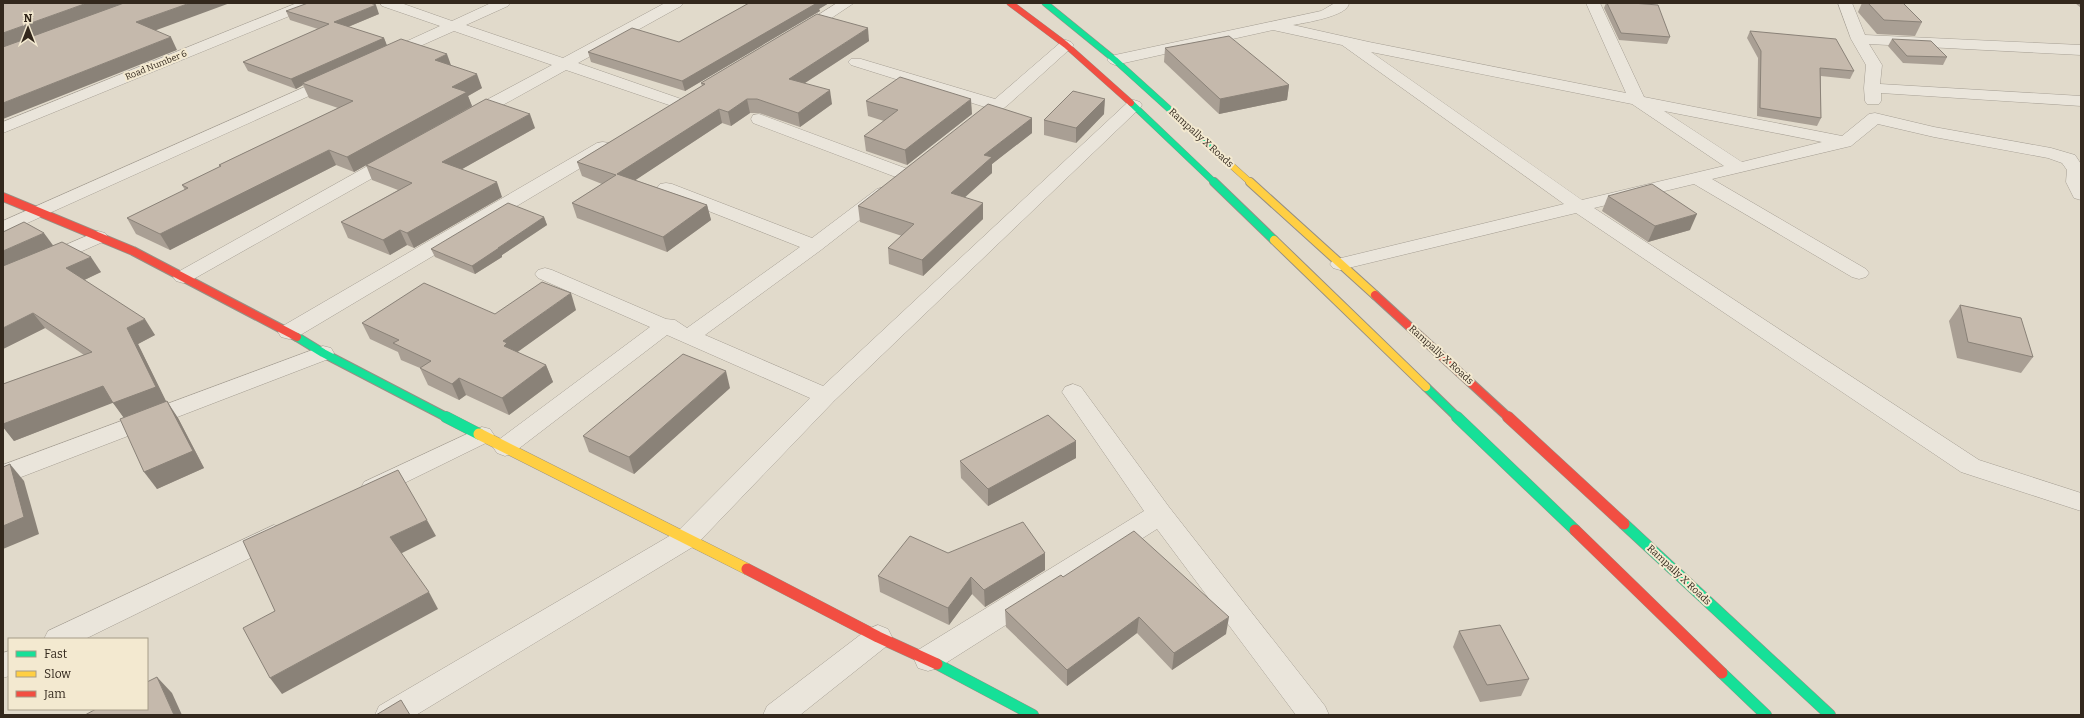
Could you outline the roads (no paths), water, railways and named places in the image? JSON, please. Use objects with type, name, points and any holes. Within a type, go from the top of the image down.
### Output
[{"type":"main road","points":[[1010,3],[1066,45],[1134,104],[1766,715]]},
{"type":"main road","name":"Rampally X Roads","points":[[1045,3],[1115,60],[1340,264],[1830,715]]},
{"type":"main road","points":[[3,197],[133,251],[289,332],[323,354],[688,538],[878,637],[928,659],[1034,715]]},
{"type":"street","name":"Road Number 6","points":[[3,128],[309,3]]},
{"type":"street","points":[[387,3],[563,64],[685,99],[658,115]]},
{"type":"street","points":[[372,62],[503,3]]},
{"type":"street","points":[[452,126],[676,3]]},
{"type":"street","points":[[784,42],[847,3]]},
{"type":"street","points":[[1115,60],[1276,26],[1325,14],[1342,6],[1342,3]]},
{"type":"street","points":[[1593,3],[1638,100],[1738,167]]},
{"type":"street","points":[[1845,3],[1859,40],[1874,65],[1872,88],[1875,118]]},
{"type":"street","points":[[1276,26],[1347,42],[1845,142]]},
{"type":"street","points":[[1859,40],[2081,50]]},
{"type":"street","points":[[1347,42],[1577,205],[1970,466],[2081,502]]},
{"type":"street","points":[[961,133],[997,105],[1066,45]]},
{"type":"street","points":[[856,62],[997,105]]},
{"type":"street","points":[[3,228],[350,72]]},
{"type":"street","points":[[1872,88],[2081,101]]},
{"type":"street","points":[[390,715],[688,538],[826,396],[1134,104]]},
{"type":"street","points":[[1340,264],[1577,205],[1845,142],[1875,118]]},
{"type":"street","points":[[1875,118],[1934,132],[2051,153],[2069,159],[2076,170],[2075,182],[2081,194]]},
{"type":"street","points":[[691,335],[814,246],[913,170],[759,119]]},
{"type":"street","points":[[289,332],[617,139]]},
{"type":"street","points":[[183,277],[411,149]]},
{"type":"street","points":[[1695,177],[1859,273]]},
{"type":"street","points":[[666,188],[814,246]]},
{"type":"street","points":[[3,280],[98,237]]},
{"type":"street","points":[[545,274],[691,335],[826,396]]},
{"type":"street","points":[[505,447],[667,325]]},
{"type":"street","points":[[3,475],[323,354]]},
{"type":"street","points":[[1073,392],[1160,514],[1314,715]]},
{"type":"street","points":[[352,498],[482,435]]},
{"type":"street","points":[[928,659],[1160,514]]},
{"type":"street","points":[[60,638],[295,525]]},
{"type":"street","points":[[778,715],[878,637]]}]
